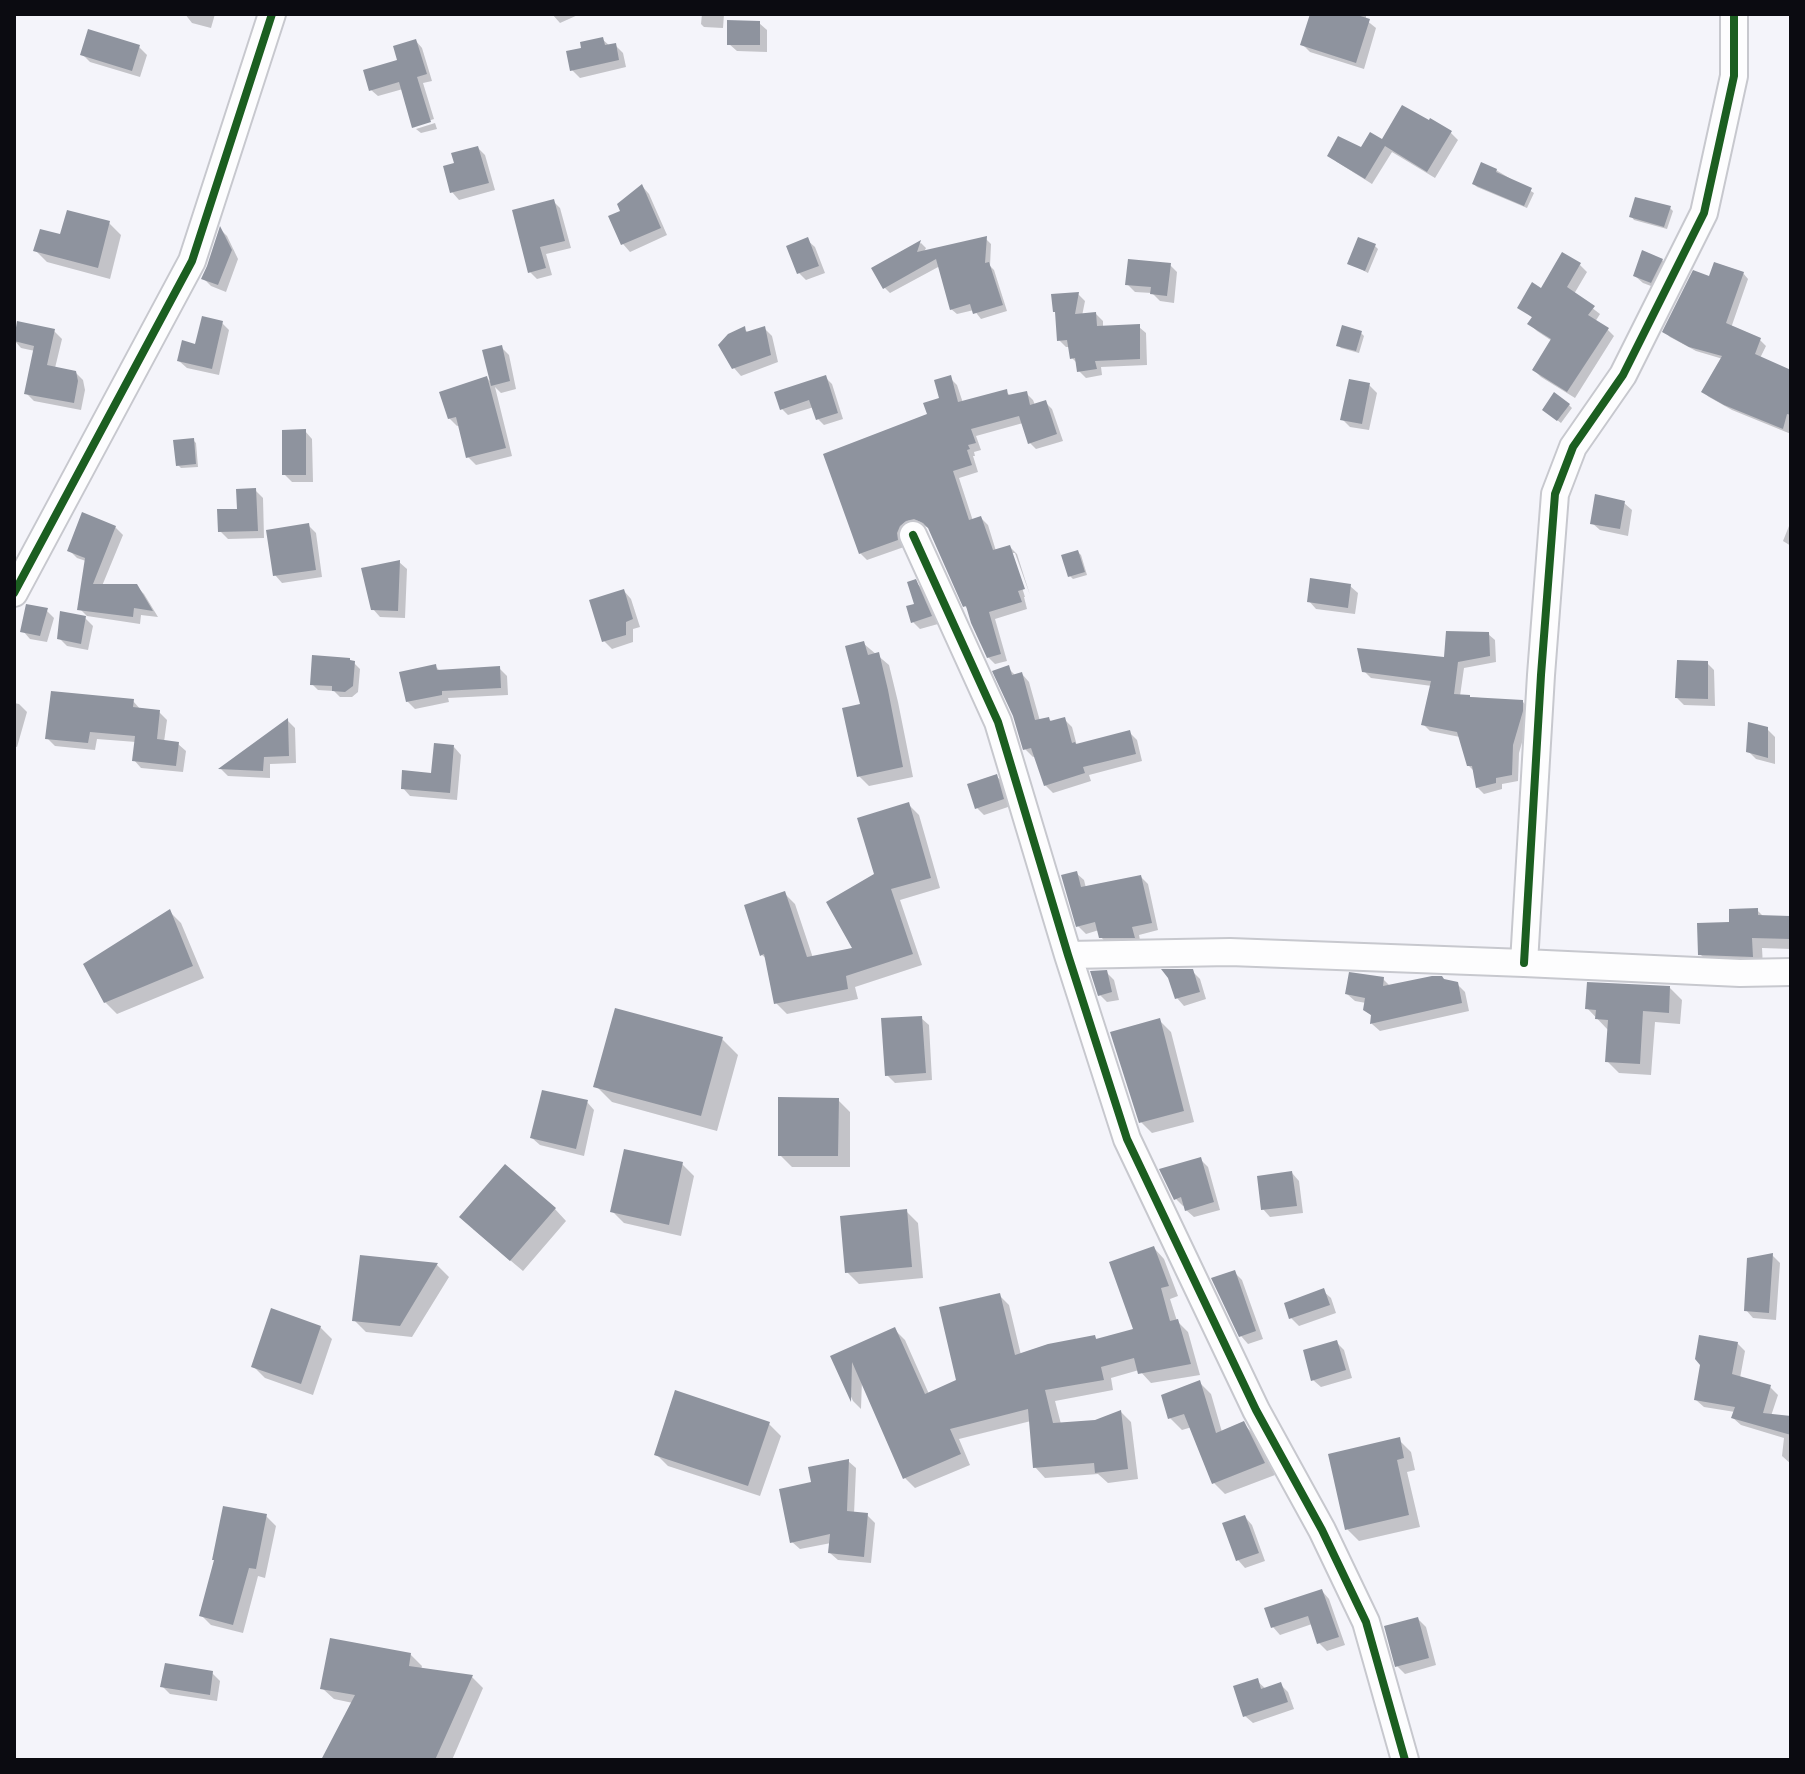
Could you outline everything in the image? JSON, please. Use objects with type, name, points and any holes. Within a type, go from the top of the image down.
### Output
[{"type":"street","points":[[14,593],[192,261],[272,14]]},
{"type":"street","points":[[1524,963],[1555,494],[1573,447],[1623,375],[1704,213],[1734,76],[1734,14]]},
{"type":"street","points":[[913,535],[998,722],[1127,1139],[1256,1410],[1322,1530],[1366,1622],[1405,1760]]},
{"type":"street","points":[[1068,955],[1230,952],[1740,973],[1791,972]]},
{"type":"building","points":[[1310,14],[1354,14],[1370,19],[1356,63],[1300,45]]},
{"type":"building","points":[[727,20],[760,21],[760,45],[727,45]]},
{"type":"building","points":[[88,29],[140,45],[132,71],[80,55]]},
{"type":"building","points":[[603,37],[605,45],[616,43],[619,60],[570,71],[566,51],[581,48],[580,42]]},
{"type":"building","points":[[416,39],[427,74],[417,77],[431,122],[412,128],[399,82],[369,91],[363,70],[397,60],[393,46]]},
{"type":"building","points":[[1402,105],[1452,131],[1427,172],[1385,146],[1365,179],[1327,156],[1338,136],[1361,147],[1370,132],[1382,139]]},
{"type":"building","points":[[478,146],[489,183],[450,193],[443,166],[454,163],[451,153]]},
{"type":"building","points":[[1481,162],[1532,188],[1524,206],[1472,184]]},
{"type":"building","points":[[642,184],[661,228],[621,245],[608,216],[620,211],[617,204]]},
{"type":"building","points":[[1635,197],[1671,206],[1664,227],[1629,217]]},
{"type":"building","points":[[554,199],[565,241],[540,247],[546,268],[528,273],[512,210]]},
{"type":"building","points":[[67,210],[110,221],[98,268],[33,251],[40,229],[60,234]]},
{"type":"building","points":[[220,226],[232,250],[218,285],[201,279]]},
{"type":"building","points":[[987,236],[985,263],[989,262],[1003,305],[973,314],[970,304],[950,310],[936,259],[883,289],[871,268],[921,240],[917,252]]},
{"type":"building","points":[[808,237],[819,266],[797,274],[786,246]]},
{"type":"building","points":[[1358,237],[1376,244],[1365,271],[1347,264]]},
{"type":"building","points":[[1642,250],[1663,259],[1651,283],[1633,276]]},
{"type":"building","points":[[1562,252],[1581,263],[1567,287],[1595,306],[1588,315],[1609,328],[1567,392],[1532,370],[1551,339],[1527,324],[1532,317],[1517,308],[1532,282],[1541,288]]},
{"type":"building","points":[[1128,259],[1171,263],[1167,296],[1150,294],[1151,287],[1125,285]]},
{"type":"building","points":[[1714,262],[1744,272],[1726,323],[1761,338],[1755,354],[1791,370],[1791,415],[1787,414],[1783,429],[1701,392],[1722,356],[1689,347],[1662,332],[1693,270],[1709,276]]},
{"type":"building","points":[[1079,292],[1075,314],[1096,312],[1097,326],[1140,324],[1140,359],[1095,361],[1097,369],[1077,372],[1075,358],[1070,359],[1067,340],[1057,341],[1051,294]]},
{"type":"building","points":[[202,316],[223,321],[212,369],[177,361],[182,340],[195,344]]},
{"type":"building","points":[[17,321],[55,329],[47,365],[76,371],[78,381],[74,403],[24,394],[34,346],[14,341]]},
{"type":"building","points":[[1342,325],[1362,331],[1356,351],[1336,346]]},
{"type":"building","points":[[745,326],[746,332],[765,326],[771,355],[732,369],[718,345],[728,334]]},
{"type":"building","points":[[502,345],[510,381],[491,386],[482,350]]},
{"type":"building","points":[[826,375],[838,413],[816,420],[809,400],[780,410],[774,392]]},
{"type":"building","points":[[951,375],[958,402],[1007,389],[1008,395],[1027,391],[1030,405],[1046,400],[1057,434],[1028,444],[1019,416],[971,429],[976,443],[968,445],[970,449],[967,450],[972,465],[953,471],[969,520],[981,516],[993,550],[1010,545],[1025,589],[1018,591],[1022,602],[989,612],[1001,654],[987,658],[928,528],[914,519],[906,521],[897,533],[898,540],[859,554],[823,454],[927,414],[923,403],[939,398],[934,380]]},
{"type":"building","points":[[487,376],[506,448],[466,458],[456,417],[448,419],[439,392]]},
{"type":"building","points":[[1349,379],[1370,383],[1362,424],[1340,420]]},
{"type":"building","points":[[1554,392],[1570,404],[1557,421],[1542,410]]},
{"type":"building","points":[[306,429],[306,475],[282,475],[282,430]]},
{"type":"building","points":[[194,438],[196,464],[176,466],[173,440]]},
{"type":"building","points":[[256,488],[258,531],[218,532],[217,509],[237,509],[236,489]]},
{"type":"building","points":[[1595,494],[1625,501],[1620,529],[1590,524]]},
{"type":"building","points":[[82,512],[116,526],[93,584],[137,584],[153,611],[134,608],[133,617],[77,610],[85,558],[67,551]]},
{"type":"building","points":[[309,523],[316,570],[273,576],[266,530]]},
{"type":"building","points":[[1078,550],[1085,572],[1068,577],[1061,555]]},
{"type":"building","points":[[400,560],[398,611],[371,610],[361,568]]},
{"type":"building","points":[[1310,578],[1351,584],[1348,608],[1307,602]]},
{"type":"building","points":[[916,579],[932,616],[911,623],[906,606],[914,604],[907,582]]},
{"type":"building","points":[[624,589],[633,619],[626,622],[626,635],[602,642],[589,600]]},
{"type":"building","points":[[26,604],[48,608],[40,636],[20,632]]},
{"type":"building","points":[[60,611],[86,616],[81,644],[57,639]]},
{"type":"building","points":[[1446,631],[1489,632],[1490,656],[1458,662],[1454,694],[1523,700],[1513,745],[1512,775],[1496,778],[1496,783],[1476,788],[1472,766],[1467,766],[1457,732],[1421,725],[1431,681],[1362,672],[1357,648],[1444,657]]},
{"type":"building","points":[[864,641],[868,655],[879,652],[903,767],[857,777],[842,708],[860,704],[845,646]]},
{"type":"building","points":[[312,655],[355,661],[353,686],[345,692],[332,691],[332,686],[310,685]]},
{"type":"building","points":[[1677,660],[1708,661],[1708,699],[1675,698]]},
{"type":"building","points":[[436,664],[437,670],[500,666],[501,688],[442,691],[442,695],[406,702],[399,672]]},
{"type":"building","points":[[1009,665],[1012,675],[1022,672],[1035,720],[1049,717],[1050,721],[1065,717],[1072,743],[1076,744],[1130,730],[1136,754],[1083,767],[1085,773],[1044,786],[1031,748],[1023,750],[1013,716],[992,671]]},
{"type":"building","points":[[51,691],[134,699],[133,707],[160,710],[157,739],[179,742],[176,766],[132,761],[135,736],[90,732],[88,743],[45,739]]},
{"type":"building","points":[[288,718],[289,756],[264,757],[263,771],[218,769]]},
{"type":"building","points":[[1748,722],[1768,727],[1768,758],[1746,752]]},
{"type":"building","points":[[434,743],[454,745],[450,793],[401,789],[402,770],[431,773]]},
{"type":"building","points":[[997,774],[1004,799],[975,809],[967,784]]},
{"type":"building","points":[[909,802],[931,878],[891,889],[913,954],[846,976],[848,989],[774,1004],[764,954],[760,956],[744,905],[785,891],[807,957],[852,948],[826,902],[874,874],[857,818]]},
{"type":"building","points":[[1077,871],[1081,887],[1141,875],[1152,923],[1132,927],[1135,938],[1099,938],[1095,922],[1076,927],[1061,875]]},
{"type":"building","points":[[1758,908],[1758,915],[1790,916],[1790,939],[1752,938],[1753,957],[1698,955],[1697,923],[1729,922],[1729,909]]},
{"type":"building","points":[[170,909],[193,966],[104,1003],[83,964]]},
{"type":"building","points":[[1161,969],[1193,969],[1200,992],[1175,999],[1168,978]]},
{"type":"building","points":[[1107,970],[1112,992],[1098,996],[1090,971]]},
{"type":"building","points":[[1349,972],[1384,977],[1383,986],[1442,976],[1458,982],[1462,1003],[1370,1024],[1371,1015],[1363,1010],[1365,998],[1345,994]]},
{"type":"building","points":[[1587,982],[1670,986],[1669,1013],[1643,1011],[1640,1064],[1605,1062],[1608,1020],[1595,1019],[1596,1010],[1585,1009]]},
{"type":"building","points":[[615,1008],[723,1037],[701,1116],[593,1087]]},
{"type":"building","points":[[922,1016],[926,1073],[885,1076],[881,1018]]},
{"type":"building","points":[[1160,1018],[1184,1111],[1139,1123],[1110,1032]]},
{"type":"building","points":[[542,1090],[588,1100],[576,1149],[530,1138]]},
{"type":"building","points":[[778,1097],[839,1098],[838,1156],[778,1156]]},
{"type":"building","points":[[624,1149],[683,1162],[669,1225],[610,1212]]},
{"type":"building","points":[[1201,1157],[1214,1202],[1185,1211],[1181,1197],[1174,1200],[1159,1169]]},
{"type":"building","points":[[505,1164],[556,1208],[510,1261],[459,1217]]},
{"type":"building","points":[[1292,1171],[1297,1206],[1261,1210],[1257,1176]]},
{"type":"building","points":[[907,1209],[912,1267],[845,1273],[840,1216]]},
{"type":"building","points":[[1154,1246],[1169,1286],[1161,1288],[1170,1321],[1178,1319],[1191,1364],[1138,1374],[1134,1358],[1101,1367],[1104,1380],[1045,1390],[1053,1423],[1095,1420],[1121,1410],[1128,1469],[1095,1473],[1094,1463],[1033,1468],[1028,1409],[950,1429],[961,1454],[903,1479],[852,1362],[851,1402],[830,1356],[895,1327],[925,1394],[956,1380],[939,1307],[1000,1293],[1015,1355],[1048,1344],[1095,1335],[1096,1339],[1133,1329],[1109,1262]]},
{"type":"building","points":[[1773,1253],[1769,1313],[1744,1311],[1747,1258]]},
{"type":"building","points":[[360,1255],[438,1263],[400,1326],[352,1321]]},
{"type":"building","points":[[1235,1270],[1256,1331],[1239,1337],[1211,1278]]},
{"type":"building","points":[[1324,1288],[1330,1305],[1289,1319],[1284,1303]]},
{"type":"building","points":[[271,1308],[321,1326],[301,1384],[251,1367]]},
{"type":"building","points":[[1699,1335],[1738,1342],[1732,1374],[1771,1385],[1763,1413],[1791,1416],[1791,1435],[1731,1418],[1735,1407],[1694,1400],[1700,1365],[1695,1359]]},
{"type":"building","points":[[1337,1340],[1346,1370],[1311,1381],[1303,1350]]},
{"type":"building","points":[[1200,1380],[1216,1433],[1244,1421],[1265,1463],[1212,1484],[1184,1414],[1168,1419],[1161,1395]]},
{"type":"building","points":[[675,1390],[770,1422],[748,1486],[654,1455]]},
{"type":"building","points":[[1400,1437],[1404,1458],[1397,1460],[1409,1515],[1345,1530],[1328,1454]]},
{"type":"building","points":[[849,1459],[847,1511],[868,1513],[864,1557],[828,1553],[830,1534],[790,1543],[779,1489],[811,1482],[808,1467]]},
{"type":"building","points":[[223,1506],[267,1514],[256,1569],[249,1568],[233,1625],[199,1616],[214,1560]]},
{"type":"building","points":[[1245,1515],[1259,1553],[1236,1561],[1222,1523]]},
{"type":"building","points":[[1322,1589],[1339,1637],[1317,1644],[1308,1616],[1271,1628],[1264,1608]]},
{"type":"building","points":[[1418,1617],[1429,1658],[1395,1667],[1384,1626]]},
{"type":"building","points":[[330,1638],[411,1653],[409,1666],[473,1675],[435,1760],[321,1760],[355,1695],[320,1689]]},
{"type":"building","points":[[165,1663],[213,1671],[210,1695],[160,1687]]},
{"type":"building","points":[[1258,1678],[1261,1689],[1281,1682],[1288,1702],[1243,1717],[1233,1686]]},
{"type":"cycle path","points":[[14,593],[192,261],[272,14]]},
{"type":"cycle path","points":[[1524,963],[1555,494],[1573,447],[1623,375],[1704,213],[1734,76],[1734,14]]},
{"type":"cycle path","points":[[913,535],[998,722],[1127,1139],[1256,1410],[1322,1530],[1366,1622],[1405,1760]]}]
